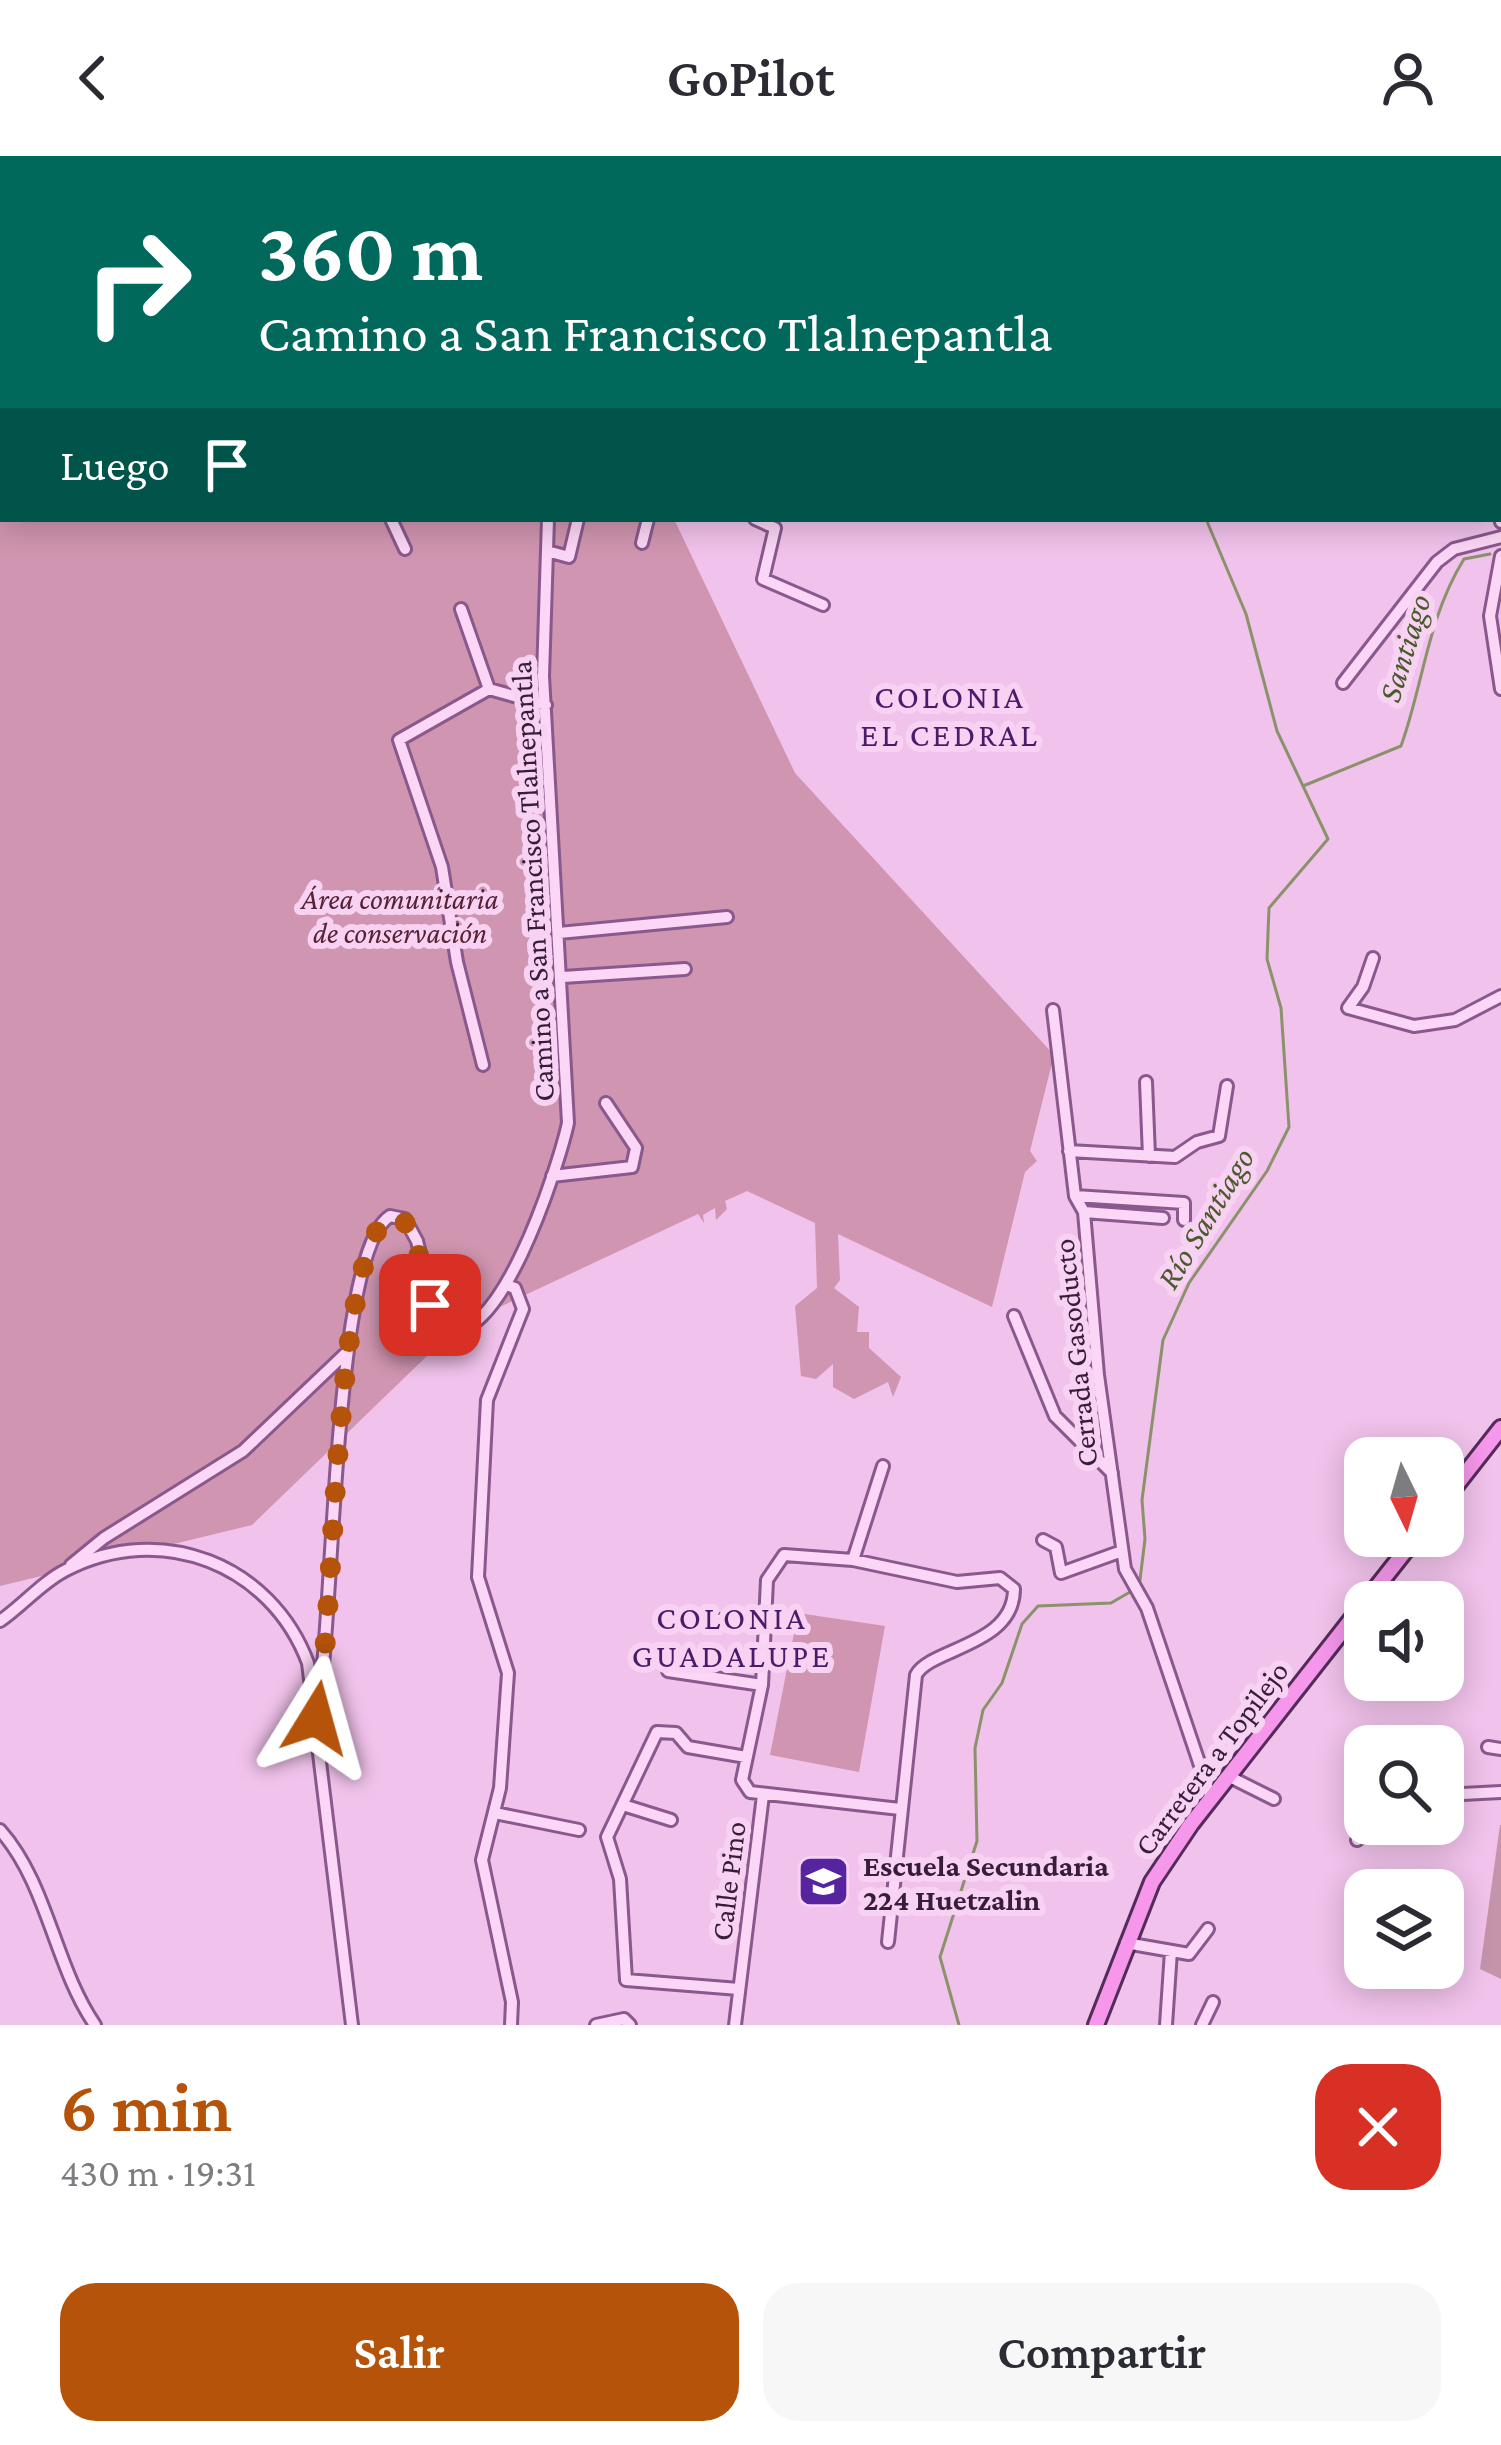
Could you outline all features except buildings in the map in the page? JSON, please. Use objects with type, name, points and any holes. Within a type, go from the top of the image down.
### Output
[{"type":"main road","points":[[1464,1475],[1501,1428]]},
{"type":"main road","name":"Carretera a Topilejo","points":[[1382,1581],[1400,1557]]},
{"type":"main road","name":"Carretera a Topilejo","points":[[1096,2025],[1152,1882],[1211,1798],[1344,1629]]},
{"type":"street","points":[[392,522],[405,549]]},
{"type":"street","name":"Camino a San Francisco Tlalnepantla","points":[[316,1718],[347,1352],[373,1232],[390,1216],[412,1226],[432,1315],[444,1331],[474,1328],[506,1285],[552,1176],[570,1095],[546,705],[548,522]]},
{"type":"street","points":[[547,551],[568,557],[577,522]]},
{"type":"street","points":[[642,543],[647,522]]},
{"type":"street","points":[[762,522],[775,528],[763,579],[823,605]]},
{"type":"street","points":[[1343,683],[1437,562],[1454,549],[1501,537]]},
{"type":"street","points":[[1501,556],[1490,616],[1501,689]]},
{"type":"street","points":[[461,609],[489,689]]},
{"type":"street","points":[[483,1064],[457,962],[442,867],[421,792],[398,749],[404,734],[489,689],[546,705]]},
{"type":"street","points":[[559,933],[728,917]]},
{"type":"street","points":[[1373,958],[1348,1008],[1414,1026],[1455,1020],[1501,996]]},
{"type":"street","points":[[563,977],[685,969]]},
{"type":"street","name":"Cerrada Gasoducto","points":[[1053,1010],[1075,1196],[1084,1213],[1122,1551],[1211,1798]]},
{"type":"street","points":[[1146,1082],[1149,1156]]},
{"type":"street","points":[[1069,1151],[1175,1157],[1197,1142],[1219,1136],[1227,1086]]},
{"type":"street","points":[[552,1176],[632,1167],[636,1148],[606,1103]]},
{"type":"street","points":[[1075,1196],[1184,1203],[1184,1220]]},
{"type":"street","points":[[1084,1213],[1163,1217]]},
{"type":"street","points":[[506,1285],[515,1288],[523,1310],[487,1400],[478,1576],[508,1672],[496,1813],[482,1860],[512,2002],[511,2025]]},
{"type":"street","points":[[1014,1316],[1055,1415],[1112,1473]]},
{"type":"street","points":[[0,1621],[104,1538],[243,1451],[301,1402],[347,1352]]},
{"type":"street","points":[[853,1560],[883,1466]]},
{"type":"street","points":[[1043,1540],[1055,1547],[1061,1573],[1122,1551]]},
{"type":"street","points":[[65,1570],[155,1549],[200,1556],[264,1592],[300,1642],[316,1718],[352,2025]]},
{"type":"street","points":[[739,1989],[626,1980],[620,1879],[608,1837],[657,1732],[676,1733],[688,1747],[746,1757],[762,1685],[767,1580],[784,1555],[853,1560],[957,1582],[1000,1578],[1010,1582],[1014,1598],[971,1648],[919,1667],[888,1942]]},
{"type":"street","points":[[698,1619],[764,1622]]},
{"type":"street","points":[[668,1671],[762,1685]]},
{"type":"street","name":"Calle Pino","points":[[735,2025],[764,1795],[744,1787],[746,1757]]},
{"type":"street","points":[[1228,1776],[1274,1798]]},
{"type":"street","points":[[1464,1794],[1501,1792]]},
{"type":"street","points":[[764,1795],[900,1809]]},
{"type":"street","points":[[623,1805],[671,1820]]},
{"type":"street","points":[[496,1813],[579,1830]]},
{"type":"street","points":[[0,1830],[17,1849],[68,1982],[95,2025]]},
{"type":"street","points":[[1126,1942],[1194,1952],[1208,1930]]},
{"type":"street","points":[[1166,2025],[1171,1951]]},
{"type":"street","points":[[1202,2025],[1213,2002]]},
{"type":"street","points":[[596,2025],[627,2022]]},
{"type":"green space","name":"Área comunitaria de conservación","points":[[0,522],[675,522],[795,773],[1054,1055],[1030,1151],[1037,1161],[1025,1172],[992,1307],[838,1234],[840,1280],[834,1288],[859,1307],[857,1332],[869,1332],[869,1348],[901,1377],[893,1397],[888,1382],[854,1399],[833,1387],[833,1364],[816,1379],[801,1376],[795,1306],[817,1288],[815,1223],[747,1191],[725,1201],[727,1209],[716,1220],[715,1208],[703,1215],[704,1223],[698,1214],[457,1327],[252,1525],[0,1586]]},
{"type":"green space","points":[[798,1613],[885,1626],[859,1772],[770,1755]]},
{"type":"shaded area","points":[[1501,1825],[1501,1979],[1480,1969]]},
{"type":"waterway","name":"Río Santiago","points":[[1139,1588],[1145,1539],[1142,1500],[1163,1340],[1189,1283],[1267,1171],[1289,1127],[1281,1008],[1267,959],[1269,908],[1328,839],[1277,731],[1246,614],[1207,522]]},
{"type":"waterway","name":"Santiago","points":[[1303,786],[1401,746],[1452,582],[1464,559],[1490,554]]},
{"type":"waterway","name":"Río Santiago","points":[[959,2025],[940,1957],[977,1841],[975,1748],[983,1710],[1002,1683],[1022,1624],[1038,1606],[1111,1603],[1130,1592]]},
{"type":"place","name":"Escuela Secundaria 224 Huetzalin","points":[[824,1882]]},
{"type":"district","name":"COLONIA EL CEDRAL","points":[[950,715]]},
{"type":"district","name":"COLONIA GUADALUPE","points":[[732,1636]]},
{"type":"route","points":[[316,1718],[347,1352],[373,1232],[390,1216],[412,1226],[430,1305]]}]
